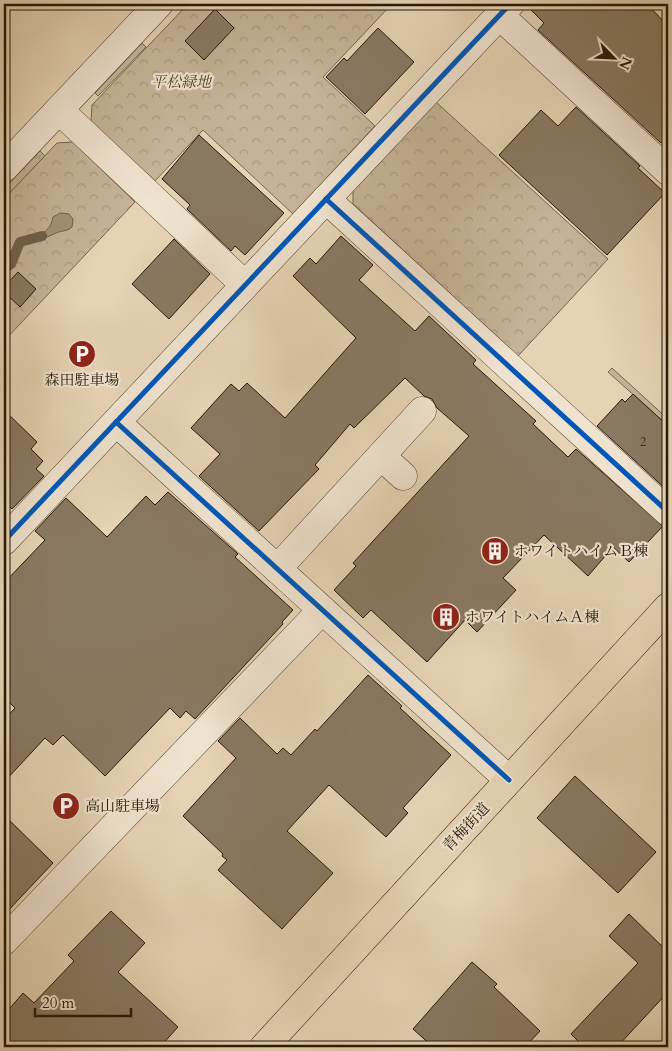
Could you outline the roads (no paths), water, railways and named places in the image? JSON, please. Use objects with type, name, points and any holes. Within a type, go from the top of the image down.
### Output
[{"type":"main road","name":"青梅街道","points":[[264,1047],[668,607]]},
{"type":"street","points":[[4,168],[159,4]]},
{"type":"street","points":[[4,541],[504,9],[668,171]]},
{"type":"street","points":[[59,110],[245,285]]},
{"type":"street","points":[[326,199],[668,512]]},
{"type":"street","points":[[277,569],[422,411]]},
{"type":"street","points":[[116,422],[509,780]]},
{"type":"street","points":[[381,456],[403,476]]},
{"type":"street","points":[[6,934],[322,610]]},
{"type":"waterway","points":[[4,269],[11,264],[20,242],[42,236]]},
{"type":"place","name":"森田駐車場","points":[[82,354]]},
{"type":"place","name":"ホワイトハイムＢ棟","points":[[495,551]]},
{"type":"place","name":"ホワイトハイムＡ棟","points":[[446,617]]},
{"type":"place","name":"高山駐車場","points":[[66,806]]},
{"type":"park label","name":"平松緑地","points":[[181,82]]}]
